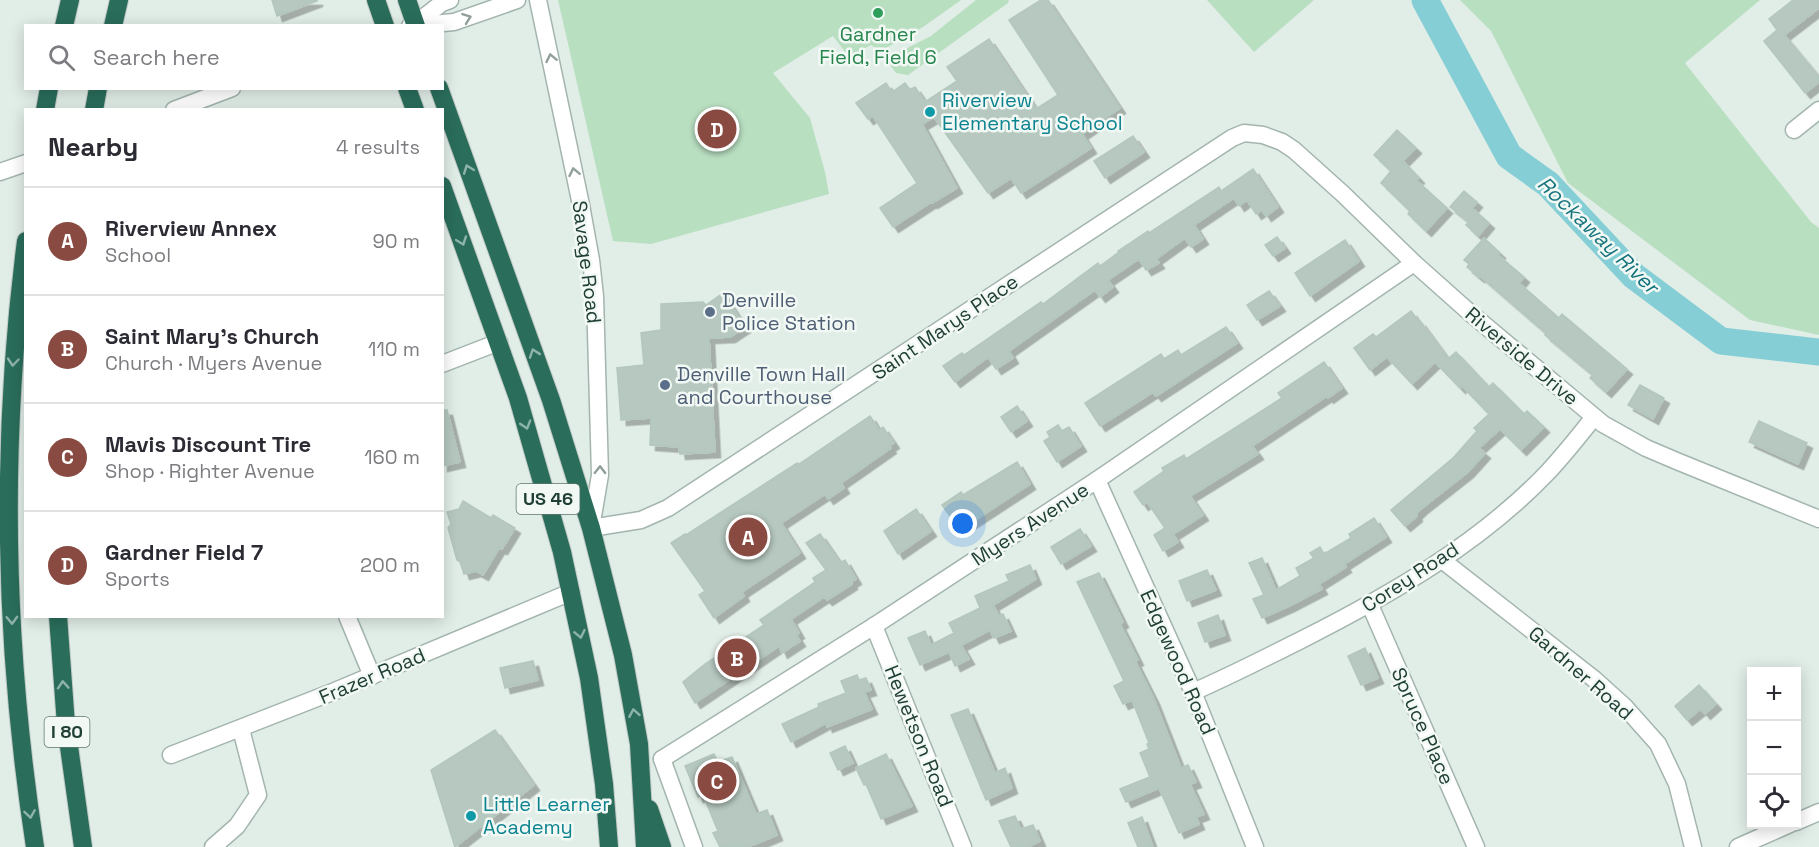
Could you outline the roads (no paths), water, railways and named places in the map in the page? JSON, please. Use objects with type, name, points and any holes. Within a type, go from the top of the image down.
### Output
[{"type":"highway","points":[[64,24],[70,0]]},
{"type":"highway","points":[[113,24],[119,0]]},
{"type":"highway","points":[[376,0],[384,24]]},
{"type":"highway","points":[[407,0],[414,24]]},
{"type":"highway","points":[[45,108],[50,90]]},
{"type":"highway","points":[[408,90],[414,108]]},
{"type":"highway","name":"US 46","points":[[440,90],[548,390],[591,528],[623,655],[639,744],[645,847]]},
{"type":"highway","name":"US 46","points":[[444,191],[499,342],[539,468],[571,592],[589,678],[604,784],[609,847]]},
{"type":"highway","name":"I 80","points":[[24,256],[11,380],[8,453],[9,543],[16,692],[26,790],[35,847]]},
{"type":"highway","name":"I 80","points":[[58,618],[66,725],[83,847]]},
{"type":"highway","points":[[643,792],[662,847]]},
{"type":"street","points":[[415,24],[442,3],[450,0]]},
{"type":"street","points":[[427,24],[454,22],[517,0]]},
{"type":"street","name":"Savage Road","points":[[538,0],[581,206],[593,277],[600,475],[591,528]]},
{"type":"street","points":[[179,108],[227,90]]},
{"type":"street","points":[[1794,130],[1819,110]]},
{"type":"street","name":"Saint Marys Place","points":[[591,528],[641,520],[668,508],[1232,138],[1244,134],[1263,135]]},
{"type":"street","name":"Riverside Drive","points":[[1263,135],[1282,142],[1294,150],[1414,263],[1594,417],[1620,434],[1668,458],[1819,519]]},
{"type":"street","points":[[0,172],[24,164]]},
{"type":"street","name":"Myers Avenue","points":[[662,759],[874,626],[1097,480],[1414,263]]},
{"type":"street","points":[[444,363],[499,342]]},
{"type":"street","name":"Corey Road","points":[[1193,693],[1370,604],[1442,560],[1505,511],[1547,473],[1594,417]]},
{"type":"street","name":"Edgewood Road","points":[[1097,480],[1193,693],[1255,847]]},
{"type":"street","name":"Gardner Road","points":[[1442,560],[1594,679],[1625,707],[1658,744],[1677,784],[1693,847]]},
{"type":"street","name":"Frazer Road","points":[[171,755],[372,676],[571,592]]},
{"type":"street","name":"Spruce Place","points":[[1370,604],[1476,847]]},
{"type":"street","points":[[348,618],[372,676]]},
{"type":"street","name":"Hewetson Road","points":[[874,626],[963,847]]},
{"type":"street","points":[[213,847],[237,826],[258,795],[241,729]]},
{"type":"street","points":[[639,744],[662,759],[694,847]]},
{"type":"street","points":[[1801,820],[1819,812]]},
{"type":"street","points":[[1738,847],[1781,829]]},
{"type":"waterway","name":"Rockaway River","points":[[1425,0],[1509,156],[1548,184],[1634,276],[1721,341],[1819,352]]},
{"type":"place","name":"Gardner Field, Field 6","points":[[878,13]]},
{"type":"place","name":"Riverview Elementary School","points":[[930,112]]},
{"type":"place","name":"Gardner Field 7","points":[[717,129]]},
{"type":"place","name":"Denville Police Station","points":[[710,312]]},
{"type":"place","name":"Denville Town Hall and Courthouse","points":[[665,385]]},
{"type":"place","name":"Riverview Annex","points":[[748,537]]},
{"type":"place","name":"Saint Mary's Church","points":[[737,658]]},
{"type":"place","name":"Mavis Discount Tire","points":[[717,781]]},
{"type":"place","name":"Little Learner Academy","points":[[471,816]]}]
